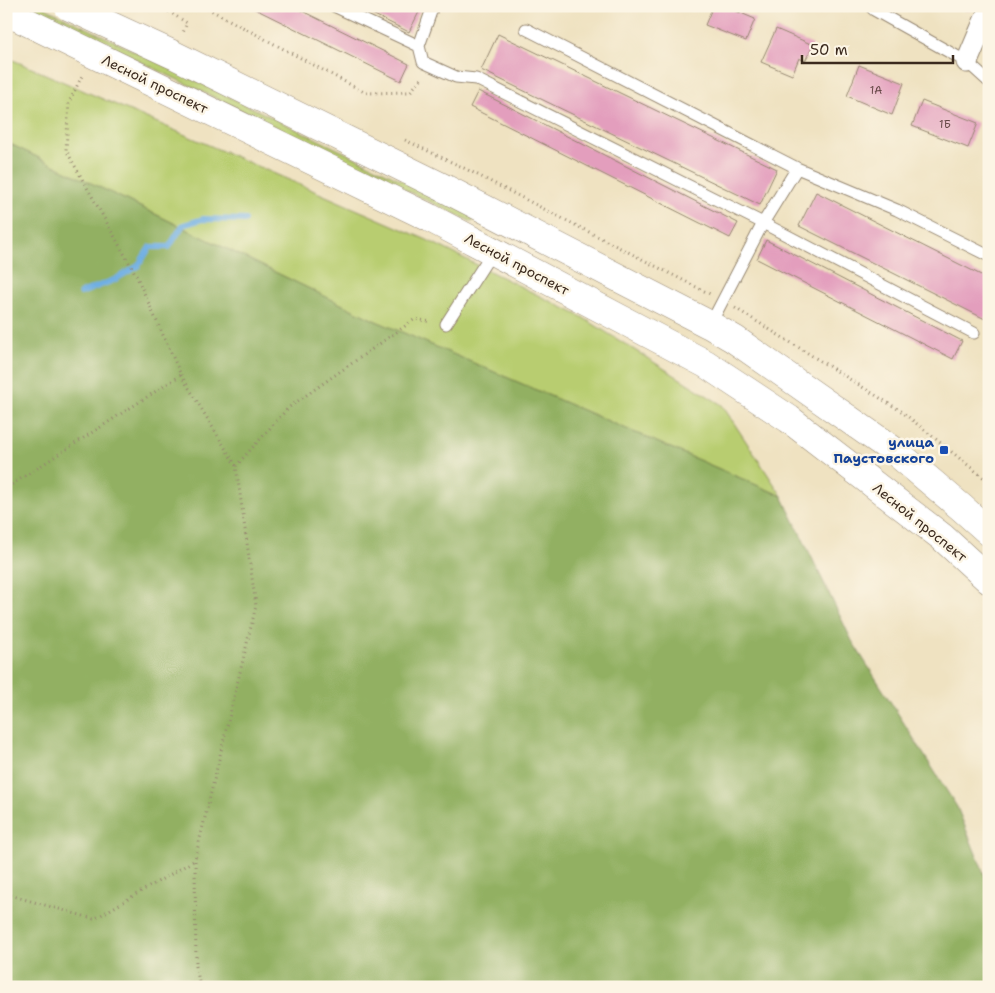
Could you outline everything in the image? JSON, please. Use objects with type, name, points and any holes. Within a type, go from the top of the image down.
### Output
[{"type":"main road","points":[[68,6],[174,55],[444,188],[710,325],[742,344],[897,453],[989,532]]},
{"type":"main road","name":"Лесной проспект","points":[[13,15],[430,218],[706,364],[789,419],[942,537],[989,580]]},
{"type":"main road","points":[[493,251],[510,223]]},
{"type":"street","points":[[967,62],[989,10]]},
{"type":"lane","points":[[334,6],[419,46]]},
{"type":"lane","points":[[432,6],[419,46],[423,62],[456,78],[476,79],[763,223],[974,333]]},
{"type":"lane","points":[[870,6],[967,62],[989,82]]},
{"type":"lane","points":[[526,29],[798,168],[897,210],[989,256]]},
{"type":"lane","points":[[710,325],[763,223],[798,168]]},
{"type":"lane","points":[[446,324],[493,251]]},
{"type":"path","points":[[160,6],[187,23]]},
{"type":"path","points":[[203,6],[366,93],[410,92],[433,67]]},
{"type":"path","points":[[69,102],[66,150],[136,275],[181,375],[236,466],[256,606],[195,859],[196,966],[200,987]]},
{"type":"path","points":[[236,466],[288,408],[415,319],[446,324]]},
{"type":"path","points":[[6,492],[8,488],[181,375]]},
{"type":"path","points":[[6,894],[94,919],[195,859]]},
{"type":"green space","points":[[25,6],[41,6],[476,216],[472,222]]},
{"type":"green space","points":[[6,57],[427,240],[582,317],[722,405],[782,496],[376,321],[6,142]]},
{"type":"green space","points":[[6,142],[376,321],[782,496],[852,641],[957,807],[989,886],[989,987],[6,987]]},
{"type":"building","points":[[249,6],[292,6],[409,64],[401,81]]},
{"type":"building","points":[[356,6],[422,6],[409,32]]},
{"type":"building","points":[[713,6],[724,6],[755,19],[746,41],[705,25]]},
{"type":"building","points":[[957,6],[971,6],[969,11]]},
{"type":"building","points":[[776,29],[813,45],[805,61],[799,58],[792,75],[761,62]]},
{"type":"building","points":[[498,34],[777,169],[760,205],[481,70]]},
{"type":"building","points":[[859,65],[904,83],[892,115],[847,96]]},
{"type":"building","points":[[478,91],[738,223],[730,238],[470,107]]},
{"type":"building","points":[[922,101],[978,123],[968,148],[912,126]]},
{"type":"building","points":[[816,192],[989,279],[989,321],[799,226]]},
{"type":"building","points":[[766,240],[962,341],[953,359],[757,259]]},
{"type":"waterway","points":[[81,293],[114,280],[138,266],[150,247],[169,247],[183,225],[203,219],[245,220]]},
{"type":"place","name":"улица Паустовского","points":[[944,450]]}]
